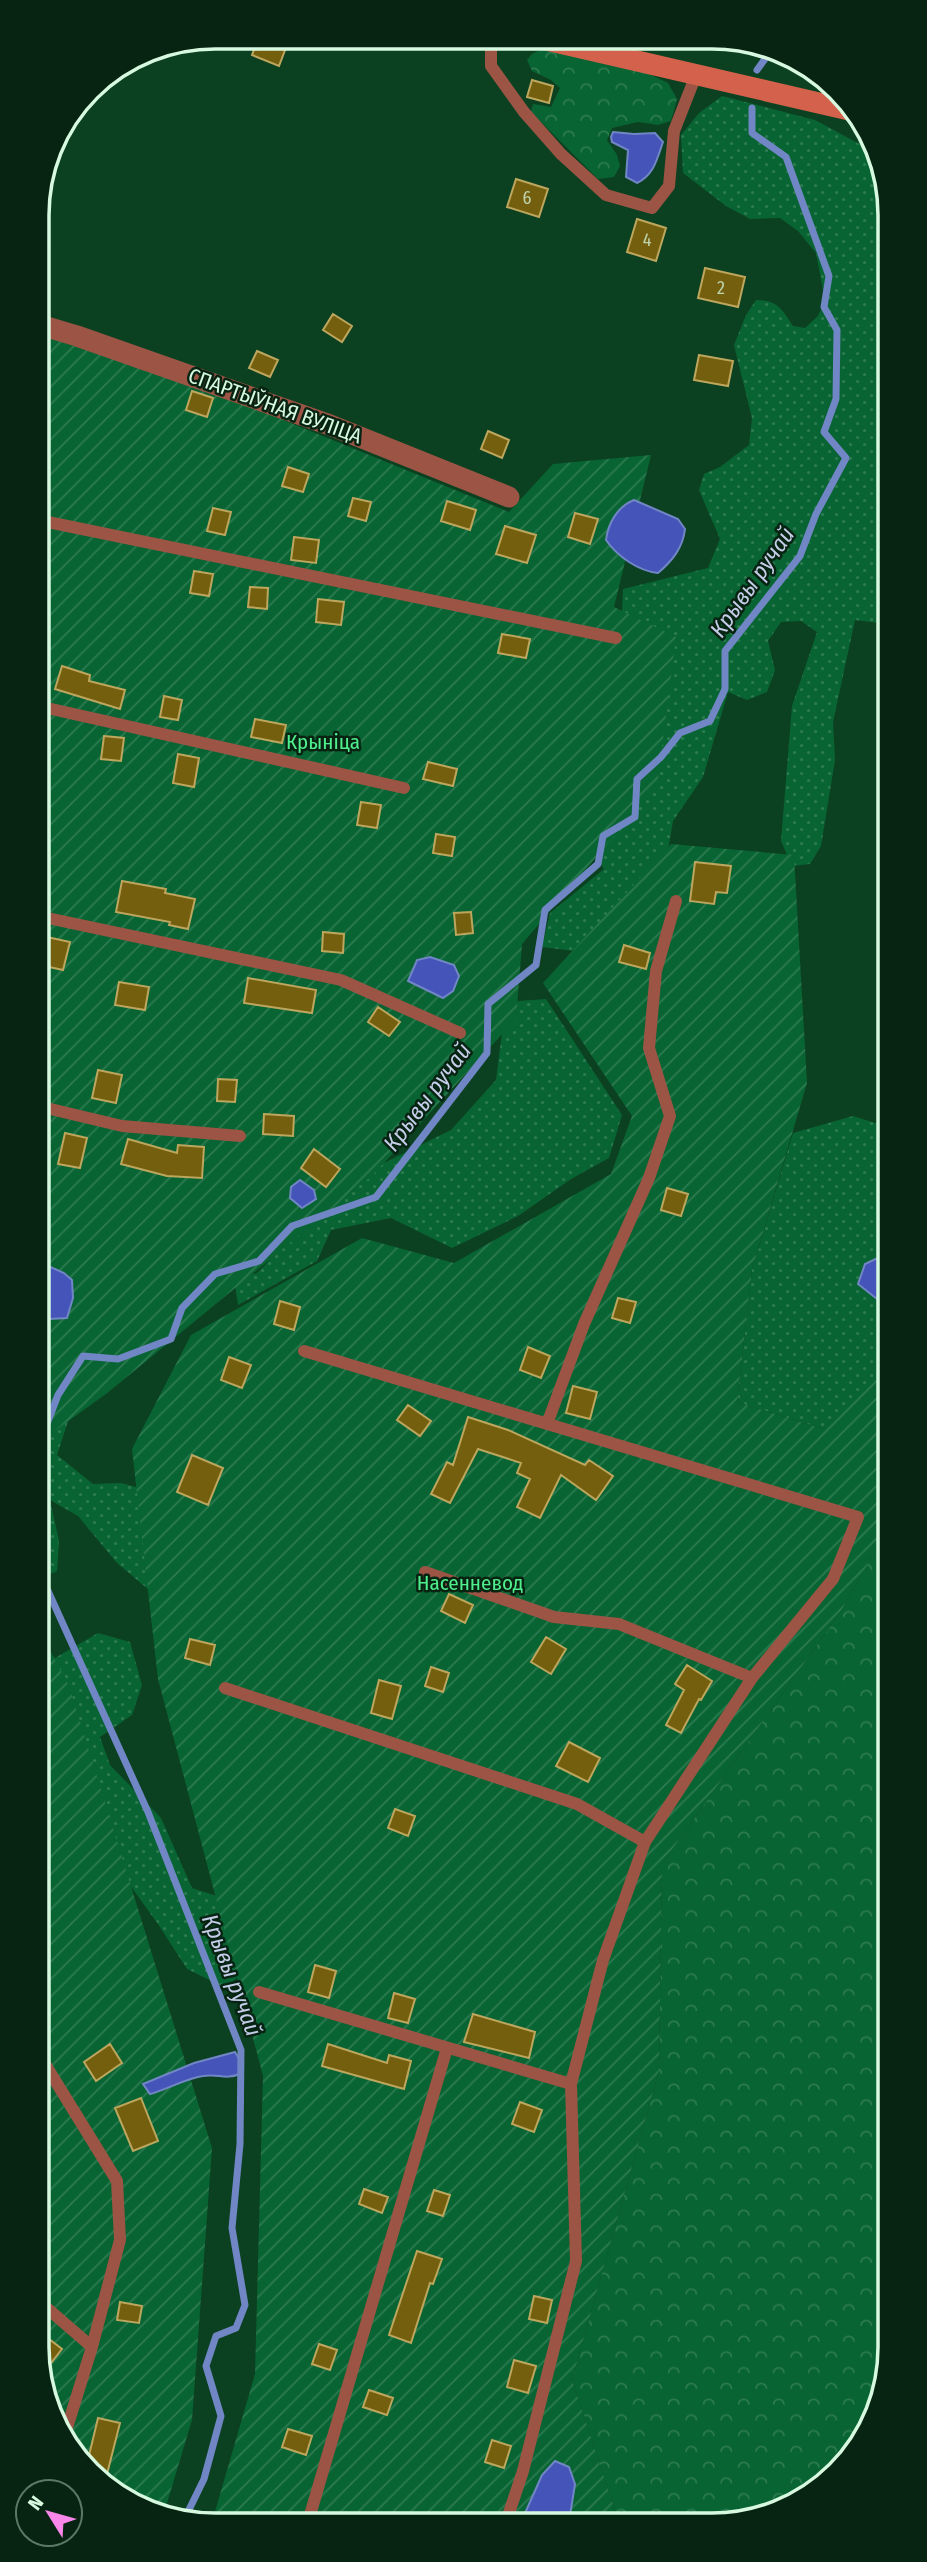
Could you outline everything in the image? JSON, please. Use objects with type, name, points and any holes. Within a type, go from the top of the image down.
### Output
[{"type":"street","points":[[585,49],[838,107]]},
{"type":"street","name":"СПАРТЫЎНАЯ ВУЛІЦА","points":[[49,328],[330,425],[509,497]]},
{"type":"lane","points":[[491,49],[491,66],[524,112],[561,154],[606,195],[652,208],[669,186],[674,131],[696,75]]},
{"type":"lane","points":[[49,522],[616,638]]},
{"type":"lane","points":[[49,708],[404,788]]},
{"type":"lane","points":[[547,1424],[584,1324],[649,1178],[670,1116],[649,1048],[656,971],[676,901]]},
{"type":"lane","points":[[49,918],[341,980],[460,1033]]},
{"type":"lane","points":[[49,1109],[122,1126],[240,1136]]},
{"type":"lane","points":[[304,1351],[859,1517],[833,1579],[752,1678],[645,1842],[603,1960],[571,2084],[576,2261],[523,2471],[509,2513]]},
{"type":"lane","points":[[425,1572],[554,1617],[619,1624],[752,1678]]},
{"type":"lane","points":[[225,1688],[577,1804],[645,1842]]},
{"type":"lane","points":[[259,1992],[571,2084]]},
{"type":"lane","points":[[311,2513],[447,2048]]},
{"type":"lane","points":[[49,2071],[117,2181],[120,2240],[68,2424]]},
{"type":"lane","points":[[49,2310],[92,2347]]},
{"type":"green space","points":[[548,49],[641,70],[668,83],[677,99],[671,121],[658,125],[638,122],[612,128],[607,140],[617,155],[620,166],[614,177],[598,179],[531,112],[533,104],[551,107],[560,88],[551,80],[532,71],[527,60],[532,54]]},
{"type":"green space","points":[[722,96],[815,120],[863,146],[869,162],[877,193],[878,215],[878,623],[855,620],[833,722],[835,760],[821,846],[810,864],[792,866],[781,841],[792,706],[817,632],[801,621],[781,622],[768,641],[775,670],[767,692],[747,700],[728,692],[703,777],[673,821],[663,879],[600,954],[542,947],[550,913],[604,869],[565,809],[620,654],[623,589],[708,568],[720,539],[699,490],[704,474],[720,467],[749,445],[752,418],[734,345],[746,315],[756,300],[769,302],[782,310],[793,326],[805,328],[818,316],[825,300],[816,253],[798,231],[780,218],[750,219],[726,206],[683,173],[681,135],[699,113]]},
{"type":"green space","name":"Крыніца","points":[[49,338],[195,384],[509,512],[553,464],[651,455],[614,607],[676,637],[657,786],[522,944],[516,1019],[373,1175],[106,1394],[49,1435]]},
{"type":"green space","name":"Насенневод","points":[[671,844],[794,855],[807,1083],[752,1270],[737,1402],[823,1429],[878,1378],[878,1546],[841,1611],[662,1864],[659,2071],[572,2380],[616,2513],[215,2513],[255,2374],[263,2076],[158,1679],[132,1449],[191,1335],[362,1238],[454,1263],[611,1174],[632,1116],[543,983]]},
{"type":"green space","points":[[546,999],[622,1115],[609,1158],[571,1179],[518,1216],[452,1248],[391,1218],[331,1230],[317,1261],[238,1305],[234,1279],[257,1273],[349,1180],[451,1130],[496,1080],[506,1002]]},
{"type":"green space","points":[[853,1116],[878,1124],[878,1258],[865,1264],[878,1299],[878,1379],[823,1429],[737,1402],[752,1270],[793,1133]]},
{"type":"green space","points":[[49,1412],[70,1415],[57,1455],[93,1484],[121,1483],[147,1490],[155,1595],[117,1563],[78,1516],[50,1500],[59,1541],[57,1571],[49,1575]]},
{"type":"green space","points":[[878,1546],[878,2358],[875,2380],[865,2411],[844,2448],[813,2479],[786,2496],[734,2512],[616,2513],[572,2380],[659,2071],[662,1864],[841,1611]]},
{"type":"green space","points":[[98,1633],[130,1642],[142,1685],[132,1715],[100,1737],[110,1765],[161,1818],[192,1888],[226,1899],[248,1967],[226,1988],[187,1969],[111,1859],[49,1754],[49,1652],[55,1658]]},
{"type":"green space","points":[[49,1649],[69,1686],[212,2148],[192,2420],[166,2505],[141,2496],[114,2479],[83,2448],[62,2411],[52,2380],[49,2358]]},
{"type":"shaded area","points":[[613,132],[655,133],[663,142],[657,160],[643,180],[637,183],[626,177],[628,150],[612,142]]},
{"type":"shaded area","points":[[634,500],[678,519],[685,529],[676,554],[658,573],[629,562],[606,540],[615,516],[623,506]]},
{"type":"shaded area","points":[[430,957],[454,965],[459,976],[453,991],[443,998],[408,981],[417,960]]},
{"type":"shaded area","points":[[300,1180],[314,1190],[316,1199],[302,1208],[290,1198],[291,1187]]},
{"type":"shaded area","points":[[878,1258],[878,1299],[858,1284],[865,1264]]},
{"type":"shaded area","points":[[49,1266],[72,1280],[73,1298],[67,1318],[49,1319]]},
{"type":"shaded area","points":[[235,2052],[241,2062],[242,2073],[226,2077],[196,2077],[150,2094],[143,2084],[194,2063]]},
{"type":"shaded area","points":[[555,2461],[569,2467],[575,2484],[570,2513],[525,2513],[542,2475]]},
{"type":"building","points":[[254,49],[285,49],[279,66],[252,55]]},
{"type":"building","points":[[532,80],[553,86],[549,103],[527,97]]},
{"type":"building","points":[[516,179],[548,189],[539,217],[507,207]]},
{"type":"building","points":[[637,219],[666,228],[656,261],[627,252]]},
{"type":"building","points":[[705,268],[745,277],[738,307],[698,298]]},
{"type":"building","points":[[333,314],[352,326],[342,342],[323,330]]},
{"type":"building","points":[[257,351],[278,360],[270,377],[249,368]]},
{"type":"building","points":[[699,355],[733,361],[728,386],[694,380]]},
{"type":"building","points":[[192,391],[213,398],[207,417],[186,410]]},
{"type":"building","points":[[488,431],[509,440],[502,458],[481,449]]},
{"type":"building","points":[[288,467],[309,474],[303,492],[282,486]]},
{"type":"building","points":[[353,498],[371,502],[366,521],[348,516]]},
{"type":"building","points":[[447,501],[476,510],[470,530],[441,521]]},
{"type":"building","points":[[213,508],[231,512],[225,535],[207,531]]},
{"type":"building","points":[[575,513],[598,519],[590,544],[568,537]]},
{"type":"building","points":[[505,526],[536,535],[527,563],[496,554]]},
{"type":"building","points":[[294,537],[319,540],[316,563],[291,560]]},
{"type":"building","points":[[194,571],[213,574],[209,596],[190,593]]},
{"type":"building","points":[[250,587],[268,588],[267,609],[248,607]]},
{"type":"building","points":[[318,599],[344,602],[341,625],[316,622]]},
{"type":"building","points":[[502,634],[530,639],[526,658],[498,653]]},
{"type":"building","points":[[62,666],[90,675],[89,681],[125,690],[120,709],[55,689]]},
{"type":"building","points":[[164,696],[182,700],[178,720],[160,717]]},
{"type":"building","points":[[255,719],[286,725],[282,743],[251,737]]},
{"type":"building","points":[[104,736],[124,738],[121,761],[101,759]]},
{"type":"building","points":[[178,754],[199,758],[194,787],[173,783]]},
{"type":"building","points":[[428,762],[457,769],[453,786],[423,779]]},
{"type":"building","points":[[361,802],[381,805],[377,828],[357,825]]},
{"type":"building","points":[[436,834],[455,837],[452,856],[433,853]]},
{"type":"building","points":[[695,862],[731,866],[727,893],[716,892],[714,904],[690,901]]},
{"type":"building","points":[[122,881],[166,889],[165,893],[195,899],[188,929],[169,925],[170,922],[116,912]]},
{"type":"building","points":[[471,912],[473,933],[456,935],[454,913]]},
{"type":"building","points":[[323,932],[344,934],[343,953],[322,951]]},
{"type":"building","points":[[49,937],[70,942],[63,970],[49,967]]},
{"type":"building","points":[[624,945],[650,953],[646,969],[619,962]]},
{"type":"building","points":[[248,978],[316,990],[312,1013],[244,1003]]},
{"type":"building","points":[[119,982],[149,987],[145,1010],[115,1005]]},
{"type":"building","points":[[378,1007],[400,1022],[389,1036],[368,1022]]},
{"type":"building","points":[[98,1070],[122,1075],[116,1103],[92,1098]]},
{"type":"building","points":[[218,1079],[237,1080],[235,1102],[217,1101]]},
{"type":"building","points":[[264,1114],[294,1116],[293,1136],[263,1134]]},
{"type":"building","points":[[65,1133],[87,1138],[80,1168],[58,1164]]},
{"type":"building","points":[[128,1139],[177,1153],[178,1145],[204,1147],[202,1178],[167,1176],[121,1164]]},
{"type":"building","points":[[314,1149],[340,1169],[326,1187],[301,1168]]},
{"type":"building","points":[[667,1188],[688,1194],[681,1216],[661,1210]]},
{"type":"building","points":[[618,1298],[636,1302],[630,1323],[612,1318]]},
{"type":"building","points":[[280,1301],[300,1307],[294,1330],[274,1324]]},
{"type":"building","points":[[528,1347],[550,1356],[541,1378],[520,1370]]},
{"type":"building","points":[[229,1357],[251,1365],[242,1388],[221,1380]]},
{"type":"building","points":[[573,1386],[597,1392],[590,1419],[566,1413]]},
{"type":"building","points":[[408,1405],[431,1421],[420,1436],[397,1420]]},
{"type":"building","points":[[468,1417],[508,1430],[585,1465],[589,1460],[613,1476],[596,1500],[561,1475],[540,1518],[517,1507],[530,1479],[517,1473],[521,1463],[478,1449],[450,1503],[431,1494],[447,1462],[453,1465]]},
{"type":"building","points":[[192,1455],[223,1468],[208,1505],[177,1492]]},
{"type":"building","points":[[449,1594],[473,1605],[465,1623],[441,1611]]},
{"type":"building","points":[[546,1637],[566,1649],[551,1674],[531,1662]]},
{"type":"building","points":[[190,1639],[215,1645],[210,1665],[185,1658]]},
{"type":"building","points":[[687,1665],[712,1681],[681,1733],[666,1725],[684,1690],[675,1684]]},
{"type":"building","points":[[431,1667],[449,1673],[443,1692],[425,1686]]},
{"type":"building","points":[[379,1680],[401,1686],[392,1719],[371,1713]]},
{"type":"building","points":[[569,1742],[600,1758],[588,1782],[556,1766]]},
{"type":"building","points":[[395,1809],[415,1816],[408,1836],[388,1828]]},
{"type":"building","points":[[315,1965],[336,1971],[329,1998],[308,1992]]},
{"type":"building","points":[[394,1993],[415,1999],[408,2023],[388,2018]]},
{"type":"building","points":[[473,2014],[535,2032],[529,2058],[464,2042]]},
{"type":"building","points":[[110,2044],[122,2063],[96,2081],[84,2062]]},
{"type":"building","points":[[328,2044],[387,2063],[389,2055],[411,2061],[404,2089],[322,2066]]},
{"type":"building","points":[[141,2098],[158,2141],[133,2151],[115,2108]]},
{"type":"building","points":[[520,2102],[542,2110],[534,2132],[512,2124]]},
{"type":"building","points":[[364,2189],[388,2197],[382,2213],[359,2204]]},
{"type":"building","points":[[434,2190],[450,2195],[443,2216],[427,2211]]},
{"type":"building","points":[[417,2251],[442,2259],[433,2284],[430,2283],[411,2343],[389,2335]]},
{"type":"building","points":[[534,2296],[552,2300],[547,2323],[529,2319]]},
{"type":"building","points":[[120,2302],[142,2306],[139,2323],[117,2320]]},
{"type":"building","points":[[49,2339],[62,2349],[50,2364]]},
{"type":"building","points":[[319,2344],[337,2350],[330,2370],[312,2364]]},
{"type":"building","points":[[514,2360],[536,2366],[528,2393],[507,2387]]},
{"type":"building","points":[[369,2390],[393,2398],[387,2415],[363,2407]]},
{"type":"building","points":[[98,2418],[120,2423],[107,2473],[89,2455]]},
{"type":"building","points":[[288,2429],[312,2436],[306,2455],[282,2447]]},
{"type":"building","points":[[492,2440],[511,2446],[504,2468],[485,2462]]},
{"type":"waterway","name":"Крывы ручай","points":[[757,70],[766,58]]},
{"type":"waterway","name":"Крывы ручай","points":[[49,1419],[58,1395],[83,1356],[118,1359],[171,1339],[182,1308],[215,1274],[259,1261],[292,1226],[376,1197],[487,1053],[488,1004],[536,965],[545,910],[598,864],[603,836],[635,817],[637,779],[661,757],[680,733],[710,721],[725,689],[725,651],[800,556],[816,514],[846,458],[824,432],[836,399],[837,330],[824,307],[829,276],[786,157],[752,133],[752,108]]},
{"type":"waterway","name":"Крывы ручай","points":[[49,1593],[148,1812],[241,2050],[240,2144],[232,2228],[245,2305],[236,2328],[216,2336],[206,2366],[221,2416],[204,2479],[188,2511]]}]
